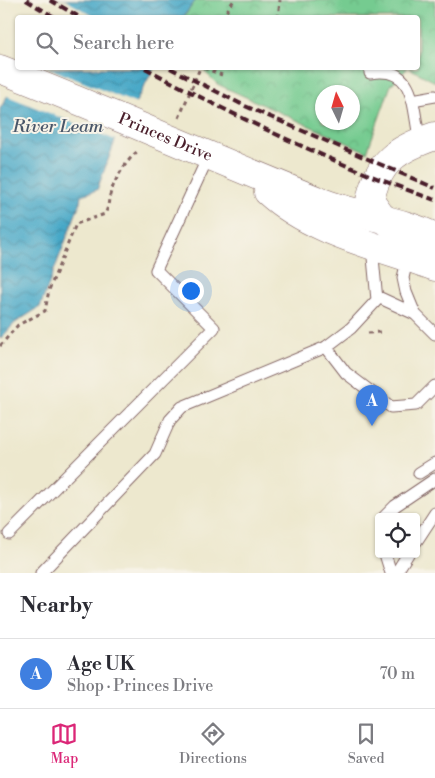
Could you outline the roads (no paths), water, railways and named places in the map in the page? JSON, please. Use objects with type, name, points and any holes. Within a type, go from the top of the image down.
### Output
[{"type":"main road","name":"Princes Drive","points":[[0,69],[143,137],[209,155],[246,172],[342,210],[373,224],[435,265]]},
{"type":"main road","points":[[373,224],[373,186],[386,163],[407,146],[427,138]]},
{"type":"main road","name":"Princes Drive","points":[[373,224],[435,237]]},
{"type":"main road","name":"Princes Drive","points":[[373,224],[408,257],[435,265]]},
{"type":"lane","points":[[370,73],[380,71],[399,76],[406,82],[427,138]]},
{"type":"lane","points":[[412,100],[435,96]]},
{"type":"lane","points":[[9,534],[214,328],[156,270],[209,155]]},
{"type":"lane","points":[[41,573],[155,454],[164,438],[170,420],[182,407],[326,346],[357,323],[375,304],[378,297],[373,270],[373,224]]},
{"type":"lane","points":[[408,257],[403,278],[406,292],[415,314]]},
{"type":"lane","points":[[378,297],[415,314],[435,334]]},
{"type":"lane","points":[[326,346],[346,373],[391,407],[416,405],[435,386]]},
{"type":"lane","points":[[419,473],[435,463]]},
{"type":"lane","points":[[388,513],[395,506],[435,479]]},
{"type":"lane","points":[[420,536],[435,513]]},
{"type":"lane","points":[[386,558],[391,573]]},
{"type":"lane","points":[[396,573],[405,558]]},
{"type":"water","points":[[53,0],[196,0],[185,15],[45,15]]},
{"type":"water","name":"River Leam","points":[[22,70],[153,70],[115,141],[97,190],[81,195],[80,203],[40,307],[15,323],[0,339],[0,109]]},
{"type":"railway","points":[[26,0],[51,15]]},
{"type":"railway","points":[[50,0],[76,15]]},
{"type":"railway","points":[[149,70],[288,140],[361,172],[435,200]]},
{"type":"railway","points":[[174,70],[245,106],[435,188]]},
{"type":"place","name":"Age UK","points":[[372,426]]}]
